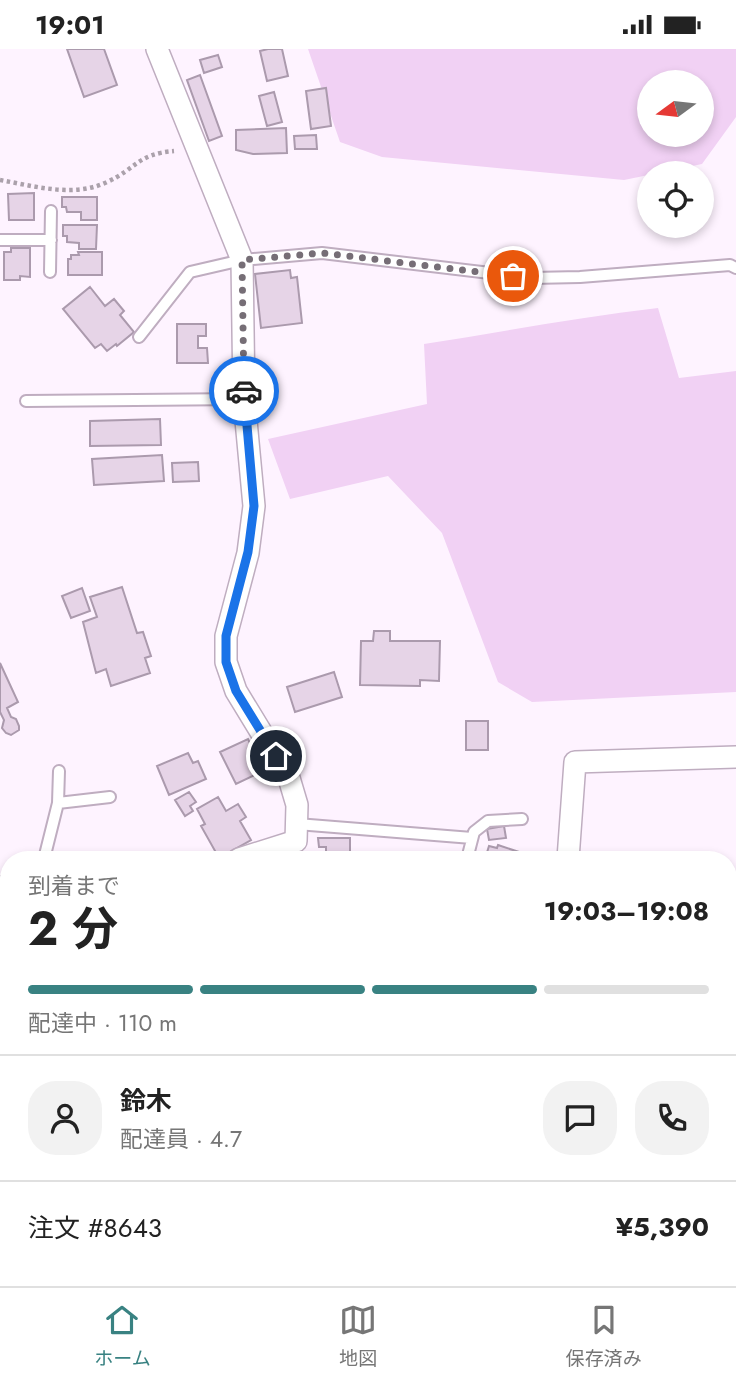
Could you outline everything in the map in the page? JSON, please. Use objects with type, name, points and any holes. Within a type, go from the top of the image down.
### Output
[{"type":"street","points":[[157,49],[242,260],[244,398],[254,506],[248,552],[226,636],[226,662],[236,691],[289,778],[297,805],[296,841],[265,851]]},
{"type":"street","points":[[569,851],[575,762],[736,757]]},
{"type":"lane","points":[[50,272],[51,211]]},
{"type":"lane","points":[[0,240],[51,240]]},
{"type":"lane","points":[[139,337],[190,272],[242,260],[322,253],[532,278],[580,277],[730,265],[736,268]]},
{"type":"lane","points":[[26,401],[244,398]]},
{"type":"lane","points":[[46,851],[58,803],[59,771]]},
{"type":"lane","points":[[58,803],[110,797]]},
{"type":"lane","points":[[469,851],[474,832],[488,821],[522,819]]},
{"type":"lane","points":[[296,841],[472,838]]},
{"type":"path","points":[[0,180],[51,189],[92,188],[109,181],[154,152],[196,149]]},
{"type":"shaded area","points":[[308,49],[736,49],[736,117],[704,161],[637,161],[637,177],[624,180],[382,157],[340,142]]},
{"type":"shaded area","points":[[658,308],[679,378],[736,371],[736,692],[532,702],[498,682],[442,533],[388,476],[290,499],[268,439],[427,404],[424,344]]},
{"type":"building","points":[[67,49],[104,49],[117,85],[84,97]]},
{"type":"building","points":[[282,49],[288,76],[267,81],[260,51]]},
{"type":"building","points":[[218,55],[222,67],[204,73],[200,60]]},
{"type":"building","points":[[200,75],[222,136],[209,141],[187,80]]},
{"type":"building","points":[[326,88],[331,126],[311,129],[306,91]]},
{"type":"building","points":[[274,92],[282,122],[267,126],[259,96]]},
{"type":"building","points":[[286,128],[287,153],[253,154],[236,150],[236,130]]},
{"type":"building","points":[[316,135],[317,149],[295,149],[294,136]]},
{"type":"building","points":[[34,193],[34,220],[9,220],[8,194]]},
{"type":"building","points":[[62,197],[97,197],[97,220],[81,220],[81,212],[67,212],[66,207],[62,207]]},
{"type":"building","points":[[63,225],[97,225],[96,249],[79,249],[79,243],[67,242],[67,236],[63,236]]},
{"type":"building","points":[[11,248],[30,248],[30,277],[20,276],[20,280],[4,280],[4,252],[11,252]]},
{"type":"building","points":[[78,252],[102,252],[102,275],[68,275],[68,259],[71,259],[71,255],[79,255]]},
{"type":"building","points":[[290,270],[291,278],[297,277],[302,323],[261,328],[255,274]]},
{"type":"building","points":[[90,287],[105,306],[114,299],[124,311],[120,315],[134,332],[107,351],[101,344],[95,348],[63,309]]},
{"type":"building","points":[[177,324],[206,324],[206,336],[198,336],[198,348],[207,348],[208,363],[177,363]]},
{"type":"building","points":[[160,419],[161,445],[90,446],[90,421]]},
{"type":"building","points":[[162,455],[164,481],[94,485],[92,459]]},
{"type":"building","points":[[198,462],[199,481],[173,482],[172,463]]},
{"type":"building","points":[[122,587],[137,633],[143,632],[151,656],[145,658],[150,673],[111,686],[106,669],[96,673],[83,622],[97,617],[90,597]]},
{"type":"building","points":[[82,588],[90,611],[71,618],[62,596]]},
{"type":"building","points":[[374,631],[390,631],[390,641],[440,641],[439,681],[420,680],[420,686],[360,685],[361,641],[373,641]]},
{"type":"building","points":[[0,663],[18,702],[7,708],[19,726],[19,730],[11,735],[2,728],[4,720],[0,712]]},
{"type":"building","points":[[334,672],[342,697],[295,712],[287,687]]},
{"type":"building","points":[[466,721],[488,721],[488,750],[466,750]]},
{"type":"building","points":[[248,739],[263,771],[236,784],[220,752]]},
{"type":"building","points":[[188,753],[193,763],[198,761],[206,779],[169,795],[157,766]]},
{"type":"building","points":[[189,792],[196,802],[190,806],[193,811],[185,816],[175,800]]},
{"type":"building","points":[[218,797],[226,811],[238,804],[246,817],[240,821],[251,840],[231,851],[215,851],[201,826],[205,824],[197,809]]},
{"type":"building","points":[[504,826],[506,838],[489,840],[487,829]]},
{"type":"building","points":[[318,838],[350,838],[350,851],[326,851],[326,847],[319,847]]},
{"type":"building","points":[[498,845],[516,851],[487,851],[489,846],[497,848]]},
{"type":"way so far","points":[[244,391],[242,260],[322,253],[513,276]]},
{"type":"route","points":[[244,391],[254,506],[248,552],[226,636],[226,662],[236,691],[276,756]]}]
